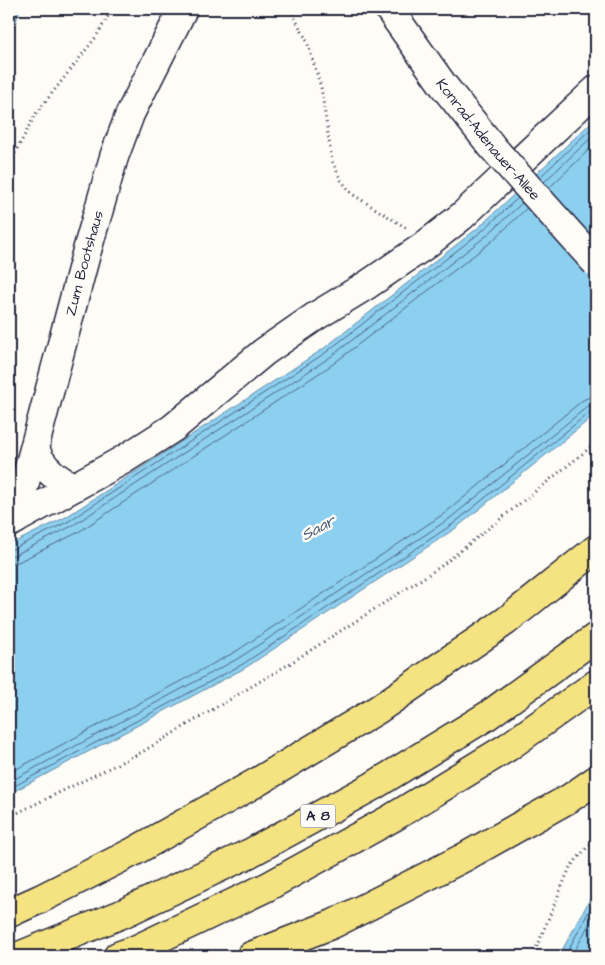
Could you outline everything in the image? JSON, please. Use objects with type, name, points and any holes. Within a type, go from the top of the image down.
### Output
[{"type":"highway","points":[[9,913],[133,852],[259,781],[377,710],[506,620],[596,549]]},
{"type":"highway","name":"A 8","points":[[18,956],[122,914],[250,853],[373,786],[487,716],[596,637]]},
{"type":"highway","name":"A 8","points":[[118,956],[137,949],[268,887],[392,818],[508,747],[596,684]]},
{"type":"highway","points":[[251,956],[333,924],[428,876],[570,798],[596,780]]},
{"type":"street","name":"Zum Bootshaus","points":[[12,522],[35,446],[114,157],[130,114],[183,9]]},
{"type":"street","name":"Konrad-Adenauer-Allee","points":[[389,9],[443,85],[494,148],[596,263]]},
{"type":"street","points":[[12,522],[123,460],[172,428],[264,352],[424,246],[462,216],[596,90]]},
{"type":"street","points":[[35,446],[39,458],[51,472],[64,483],[74,487]]},
{"type":"path","points":[[9,172],[10,163],[35,115],[96,37],[112,9]]},
{"type":"path","points":[[290,9],[307,42],[321,87],[332,161],[341,180],[352,194],[411,231],[424,246]]},
{"type":"path","points":[[9,816],[142,752],[289,664],[440,567],[596,443]]},
{"type":"path","points":[[533,956],[570,867],[596,837]]},
{"type":"water","points":[[9,9],[20,9],[9,43]]},
{"type":"water","name":"Saar","points":[[596,118],[596,414],[456,528],[245,668],[9,794],[9,545],[66,517],[323,349],[479,227]]},
{"type":"water","points":[[596,888],[596,956],[559,956]]}]
